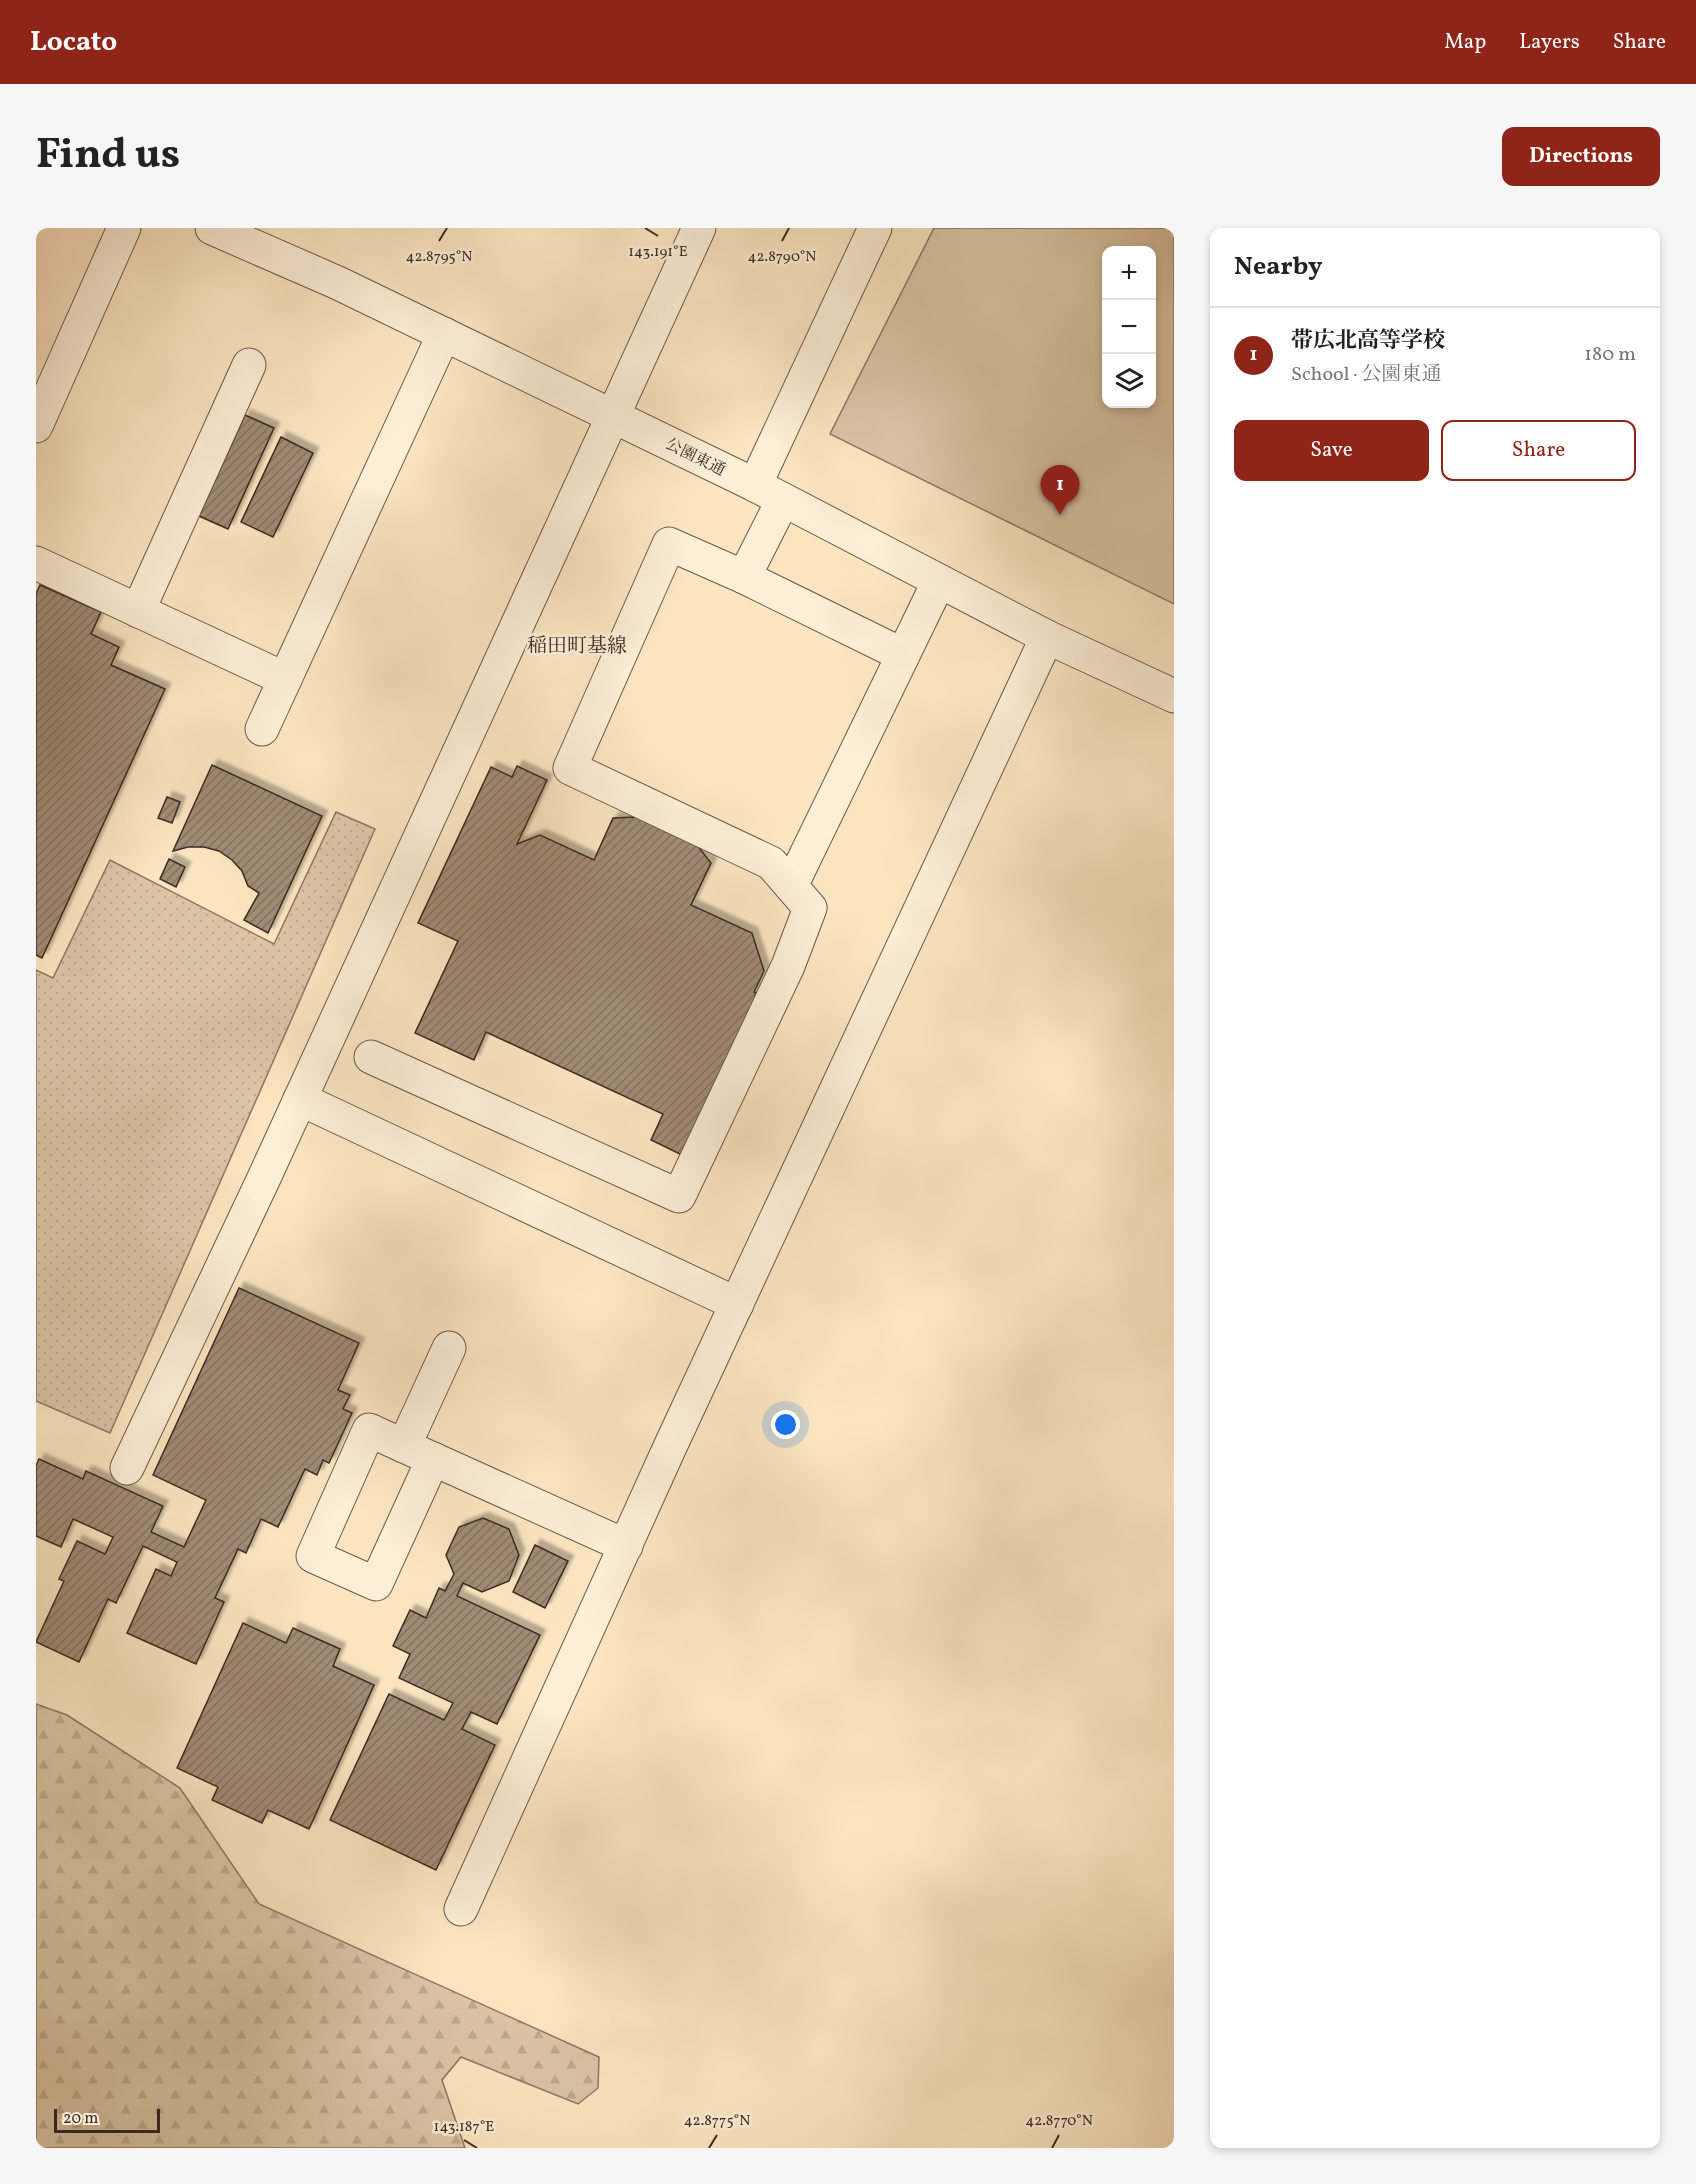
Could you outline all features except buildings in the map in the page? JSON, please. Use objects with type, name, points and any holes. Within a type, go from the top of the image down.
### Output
[{"type":"street","points":[[36,426],[124,228]]},
{"type":"street","name":"公園東通","points":[[212,228],[338,282],[755,485],[1047,637],[1174,696]]},
{"type":"street","points":[[127,1468],[300,1098],[699,228]]},
{"type":"street","points":[[755,485],[874,228]]},
{"type":"street","points":[[262,729],[444,334]]},
{"type":"street","points":[[138,611],[249,365]]},
{"type":"street","points":[[744,577],[783,500]]},
{"type":"street","points":[[370,1057],[679,1196],[788,966],[810,908],[771,863],[570,768],[669,544],[744,577],[903,655]]},
{"type":"street","points":[[36,564],[285,679]]},
{"type":"street","points":[[791,886],[939,581]]},
{"type":"street","points":[[461,1909],[737,1304],[1047,637]]},
{"type":"street","points":[[300,1098],[737,1304]]},
{"type":"street","points":[[448,1348],[418,1452],[626,1546]]},
{"type":"green space","points":[[934,228],[1174,228],[1174,604],[830,434]]},
{"type":"green space","points":[[336,812],[375,829],[110,1433],[36,1401],[36,970],[53,978],[110,860],[274,944]]},
{"type":"green space","points":[[36,1704],[67,1715],[180,1788],[259,1904],[599,2057],[598,2088],[578,2104],[461,2057],[442,2080],[465,2148],[36,2148]]},
{"type":"place","name":"帯広北高等学校","points":[[1060,515]]},
{"type":"district","name":"稲田町基線","points":[[577,645]]}]
